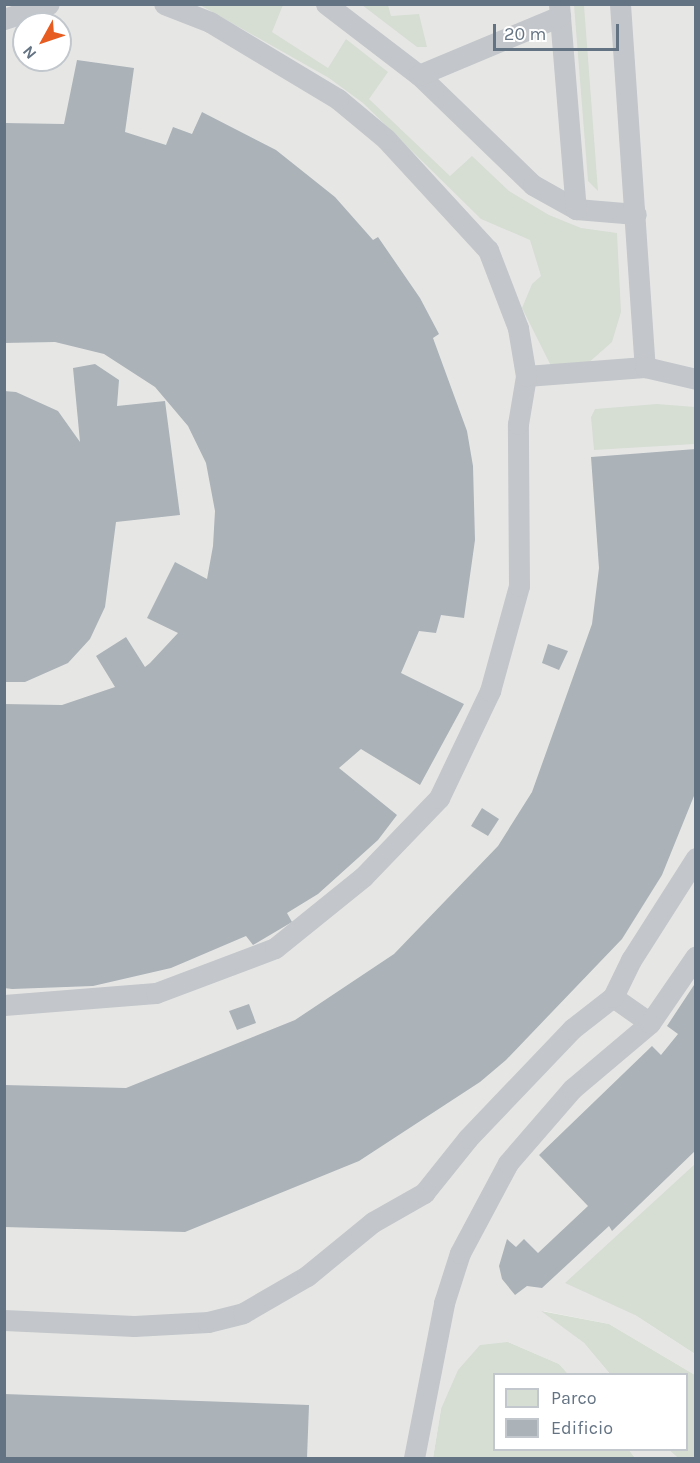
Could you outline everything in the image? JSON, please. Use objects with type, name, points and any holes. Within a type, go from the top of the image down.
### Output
[{"type":"lane","points":[[4,19],[49,4]]},
{"type":"lane","points":[[4,1005],[156,993],[275,948],[363,877],[439,798],[490,691],[519,586],[518,424],[526,376],[518,328],[488,250],[393,147],[338,99],[210,22],[164,4]]},
{"type":"lane","points":[[326,4],[419,75],[533,185],[576,209],[636,214]]},
{"type":"lane","points":[[620,4],[645,367]]},
{"type":"lane","points":[[419,75],[559,10],[576,209]]},
{"type":"lane","points":[[526,376],[645,367],[696,379]]},
{"type":"lane","points":[[4,1320],[134,1326],[208,1322],[243,1313],[307,1276],[373,1222],[424,1193],[468,1138],[564,1038],[613,997],[631,960],[696,858]]},
{"type":"lane","points":[[414,1458],[444,1303],[460,1253],[508,1163],[572,1089],[650,1023],[696,956]]},
{"type":"lane","points":[[613,997],[650,1023]]},
{"type":"shaded area","points":[[5,5],[695,5],[695,1165],[635,1315],[695,1354],[695,1375],[609,1324],[543,1311],[584,1343],[609,1373],[567,1373],[559,1364],[508,1342],[441,1409],[433,1458],[5,1458]]},
{"type":"shaded area","points":[[630,1451],[670,1451],[678,1458],[635,1458]]},
{"type":"green space","points":[[200,5],[283,5],[272,32],[328,68],[346,39],[388,72],[369,99],[450,176],[472,156],[509,191],[549,215],[581,228],[617,233],[621,312],[612,342],[586,365],[554,372],[522,308],[532,284],[541,276],[530,240],[481,219],[363,103],[329,78]]},
{"type":"green space","points":[[362,5],[388,5],[391,16],[419,14],[427,47],[417,47]]},
{"type":"green space","points":[[574,5],[584,5],[598,191],[588,181]]},
{"type":"green space","points":[[657,404],[695,407],[695,444],[594,450],[591,417],[595,409]]},
{"type":"green space","points":[[695,1164],[695,1354],[635,1315],[565,1283]]},
{"type":"green space","points":[[541,1311],[609,1324],[695,1375],[695,1458],[678,1458],[670,1451],[688,1451],[688,1373],[609,1373],[584,1343]]},
{"type":"green space","points":[[508,1342],[559,1364],[567,1373],[493,1373],[493,1451],[630,1451],[635,1458],[433,1458],[441,1409],[458,1370],[480,1345]]},
{"type":"building","points":[[77,60],[134,68],[125,132],[166,145],[173,127],[192,134],[202,112],[276,150],[335,197],[373,240],[378,237],[420,298],[439,334],[433,338],[467,431],[473,466],[475,540],[464,618],[441,615],[436,633],[419,631],[401,673],[464,704],[420,785],[361,749],[339,768],[397,815],[378,840],[318,894],[287,913],[292,922],[253,945],[246,936],[171,968],[93,986],[12,989],[4,988],[4,704],[62,705],[115,687],[96,656],[126,637],[145,667],[178,633],[147,618],[175,562],[207,579],[213,546],[215,511],[206,463],[188,426],[155,387],[104,354],[55,342],[4,343],[4,123],[64,124]]},
{"type":"building","points":[[95,364],[119,380],[117,406],[165,401],[180,515],[116,522],[105,607],[90,639],[68,663],[25,682],[4,682],[4,391],[16,392],[58,411],[80,442],[73,368]]},
{"type":"building","points":[[696,449],[696,791],[662,875],[622,939],[506,1060],[480,1082],[359,1161],[185,1232],[4,1227],[4,1085],[126,1088],[295,1020],[394,954],[498,846],[532,792],[592,624],[599,568],[591,457]]},
{"type":"building","points":[[548,644],[568,651],[559,670],[542,663]]},
{"type":"building","points":[[482,808],[499,819],[488,836],[471,826]]},
{"type":"building","points":[[696,982],[696,1150],[612,1231],[609,1226],[542,1288],[527,1286],[515,1295],[502,1279],[499,1266],[507,1239],[516,1247],[524,1239],[538,1253],[588,1206],[539,1155],[652,1046],[661,1055],[678,1034],[667,1026]]},
{"type":"building","points":[[249,1004],[256,1023],[237,1030],[229,1011]]},
{"type":"building","points":[[4,1394],[309,1405],[307,1458],[4,1458]]}]
